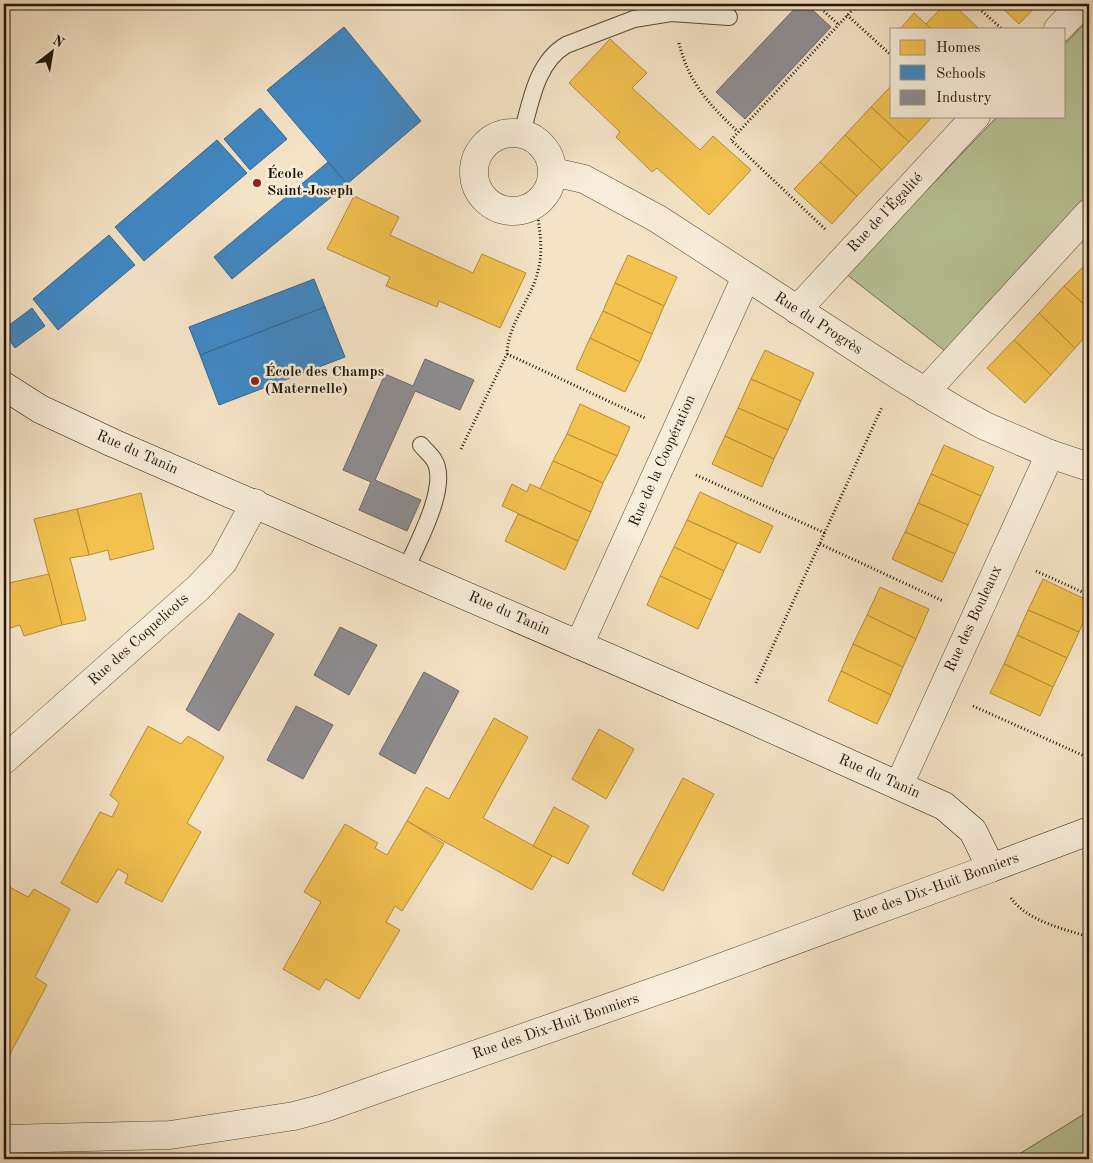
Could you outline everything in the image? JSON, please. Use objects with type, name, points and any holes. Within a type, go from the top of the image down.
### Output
[{"type":"street","points":[[1059,28],[1082,4]]},
{"type":"street","name":"Rue de l'Égalité","points":[[797,310],[974,118]]},
{"type":"street","points":[[508,133],[522,133],[534,138],[544,147],[551,158],[553,172],[551,185],[546,196],[536,205],[524,210],[511,212],[499,209],[488,202],[479,192],[474,181],[477,155],[485,144],[495,136],[508,133]]},
{"type":"street","name":"Rue du Progrès","points":[[553,172],[584,179],[658,219],[898,375],[985,426],[1050,454],[1089,467]]},
{"type":"street","points":[[925,392],[1089,213]]},
{"type":"street","name":"Rue de la Coopération","points":[[579,645],[746,277]]},
{"type":"street","name":"Rue du Tanin","points":[[4,386],[40,409],[741,715],[944,806],[973,831],[993,867]]},
{"type":"street","name":"Rue des Bouleaux","points":[[899,785],[1050,454]]},
{"type":"street","name":"Rue des Coquelicots","points":[[4,760],[198,588],[223,562],[255,503]]},
{"type":"street","name":"Rue des Dix-Huit Bonniers","points":[[4,1139],[170,1135],[294,1116],[324,1108],[690,979],[1089,831]]},
{"type":"lane","points":[[522,133],[543,68],[557,50],[582,38],[634,19],[671,13],[729,17]]},
{"type":"lane","points":[[406,569],[434,502],[439,480],[435,461],[421,445]]},
{"type":"path","points":[[816,4],[839,24]]},
{"type":"path","points":[[850,252],[730,140],[858,4]]},
{"type":"path","points":[[974,4],[1001,28]]},
{"type":"path","points":[[671,13],[684,63],[691,76],[707,102],[738,132]]},
{"type":"path","points":[[847,15],[890,54]]},
{"type":"path","points":[[439,480],[457,456],[478,417],[507,354],[508,339],[538,271],[540,228],[536,205]]},
{"type":"path","points":[[507,354],[676,433]]},
{"type":"path","points":[[741,715],[898,375]]},
{"type":"path","points":[[664,460],[825,533]]},
{"type":"path","points":[[820,544],[976,616]]},
{"type":"path","points":[[1004,556],[1089,595]]},
{"type":"path","points":[[941,692],[1089,758]]},
{"type":"path","points":[[993,867],[1015,903],[1038,918],[1089,937]]},
{"type":"green space","points":[[1086,22],[1089,25],[1089,196],[945,351],[846,274],[996,118],[1066,118],[1066,43]]},
{"type":"green space","points":[[1089,1111],[1089,1159],[1011,1159]]},
{"type":"building: Homes","points":[[945,4],[953,4],[978,28],[930,28],[926,24]]},
{"type":"building: Homes","points":[[998,4],[1038,4],[1019,24]]},
{"type":"building: Homes","points":[[914,13],[930,28],[901,28]]},
{"type":"building: Homes","points":[[610,39],[647,73],[632,88],[700,150],[713,136],[751,170],[709,215],[657,168],[652,172],[616,137],[620,132],[569,83]]},
{"type":"building: Homes","points":[[890,87],[890,118],[931,118],[909,142],[871,107]]},
{"type":"building: Homes","points":[[871,107],[909,142],[882,170],[845,135]]},
{"type":"building: Homes","points":[[845,135],[882,170],[857,196],[820,162]]},
{"type":"building: Homes","points":[[820,162],[857,196],[832,224],[794,189]]},
{"type":"building: Homes","points":[[354,196],[399,217],[390,235],[473,273],[482,254],[526,273],[500,328],[439,301],[437,307],[386,286],[390,277],[327,249]]},
{"type":"building: Homes","points":[[628,255],[677,277],[664,306],[615,283]]},
{"type":"building: Homes","points":[[1089,261],[1089,309],[1064,286]]},
{"type":"building: Homes","points":[[615,283],[664,306],[652,334],[603,311]]},
{"type":"building: Homes","points":[[1064,286],[1089,309],[1089,333],[1075,348],[1039,313]]},
{"type":"building: Homes","points":[[603,311],[652,334],[640,362],[590,338]]},
{"type":"building: Homes","points":[[1039,313],[1075,348],[1051,375],[1014,340]]},
{"type":"building: Homes","points":[[590,338],[640,362],[625,392],[576,369]]},
{"type":"building: Homes","points":[[1014,340],[1051,375],[1025,403],[987,368]]},
{"type":"building: Homes","points":[[765,350],[814,373],[801,401],[751,379]]},
{"type":"building: Homes","points":[[751,379],[801,401],[788,430],[738,408]]},
{"type":"building: Homes","points":[[580,404],[630,427],[617,456],[567,434]]},
{"type":"building: Homes","points":[[738,408],[788,430],[774,459],[725,436]]},
{"type":"building: Homes","points":[[567,434],[617,456],[603,483],[553,461]]},
{"type":"building: Homes","points":[[725,436],[774,459],[762,487],[712,464]]},
{"type":"building: Homes","points":[[944,445],[994,467],[981,496],[931,474]]},
{"type":"building: Homes","points":[[553,461],[603,483],[591,512],[540,489]]},
{"type":"building: Homes","points":[[931,474],[981,496],[968,525],[918,503]]},
{"type":"building: Homes","points":[[512,484],[527,492],[530,484],[591,512],[578,541],[502,506]]},
{"type":"building: Homes","points":[[700,492],[773,526],[760,553],[687,520]]},
{"type":"building: Homes","points":[[141,493],[154,549],[110,560],[108,550],[89,555],[77,509]]},
{"type":"building: Homes","points":[[918,503],[968,525],[955,554],[905,532]]},
{"type":"building: Homes","points":[[77,509],[89,555],[70,558],[86,620],[62,625],[34,519]]},
{"type":"building: Homes","points":[[518,514],[578,541],[565,570],[505,541]]},
{"type":"building: Homes","points":[[687,520],[737,543],[724,571],[674,547]]},
{"type":"building: Homes","points":[[905,532],[955,554],[942,582],[892,559]]},
{"type":"building: Homes","points":[[674,547],[724,571],[711,600],[660,576]]},
{"type":"building: Homes","points":[[49,574],[62,625],[24,636],[20,625],[4,630],[4,584]]},
{"type":"building: Homes","points":[[660,576],[711,600],[698,629],[647,605]]},
{"type":"building: Homes","points":[[1043,579],[1089,601],[1089,609],[1079,632],[1028,610]]},
{"type":"building: Homes","points":[[880,587],[929,609],[916,639],[867,615]]},
{"type":"building: Homes","points":[[1028,610],[1079,632],[1067,658],[1017,635]]},
{"type":"building: Homes","points":[[867,615],[916,639],[903,667],[853,644]]},
{"type":"building: Homes","points":[[1017,635],[1067,658],[1053,687],[1004,664]]},
{"type":"building: Homes","points":[[853,644],[903,667],[891,695],[841,671]]},
{"type":"building: Homes","points":[[1004,664],[1053,687],[1040,716],[990,693]]},
{"type":"building: Homes","points":[[841,671],[891,695],[877,724],[828,701]]},
{"type":"building: Homes","points":[[494,718],[528,737],[483,818],[552,856],[532,890],[407,821],[426,787],[449,799]]},
{"type":"building: Homes","points":[[148,726],[181,744],[188,736],[224,757],[187,823],[201,832],[162,902],[125,883],[128,875],[118,869],[97,903],[61,883],[100,812],[112,817],[119,803],[110,795]]},
{"type":"building: Homes","points":[[599,729],[634,749],[606,799],[572,779]]},
{"type":"building: Homes","points":[[683,778],[714,794],[663,891],[632,874]]},
{"type":"building: Homes","points":[[554,807],[589,826],[568,864],[533,846]]},
{"type":"building: Homes","points":[[407,821],[444,844],[402,911],[395,906],[386,922],[400,930],[359,999],[326,979],[319,990],[283,969],[321,902],[304,892],[345,824],[378,843],[375,848],[387,855]]},
{"type":"building: Homes","points":[[4,884],[28,897],[34,889],[70,909],[35,977],[47,985],[9,1056],[4,1053]]},
{"type":"building: Schools","points":[[344,27],[421,121],[347,184],[267,90]]},
{"type":"building: Schools","points":[[260,108],[287,139],[250,170],[224,139]]},
{"type":"building: Schools","points":[[217,140],[247,173],[144,261],[115,227]]},
{"type":"building: Schools","points":[[328,162],[347,184],[232,279],[214,257]]},
{"type":"building: Schools","points":[[109,235],[135,265],[58,330],[33,299]]},
{"type":"building: Schools","points":[[314,279],[325,307],[200,355],[189,327]]},
{"type":"building: Schools","points":[[325,307],[345,357],[219,405],[200,355]]},
{"type":"building: Schools","points":[[32,308],[45,326],[15,348],[4,333],[4,329]]},
{"type":"building: Industry","points":[[799,4],[806,4],[831,27],[745,119],[716,92]]},
{"type":"building: Industry","points":[[425,359],[474,380],[460,410],[415,391],[375,480],[421,500],[407,531],[359,510],[371,482],[343,470],[385,374],[413,386]]},
{"type":"building: Industry","points":[[239,613],[274,634],[219,731],[186,710]]},
{"type":"building: Industry","points":[[340,627],[377,645],[349,695],[314,675]]},
{"type":"building: Industry","points":[[424,672],[459,691],[415,774],[379,754]]},
{"type":"building: Industry","points":[[296,706],[333,725],[303,779],[267,760]]},
{"type":"place","name":"École Saint-Joseph","points":[[257,183]]},
{"type":"place","name":"École des Champs (Maternelle)","points":[[255,381]]}]
